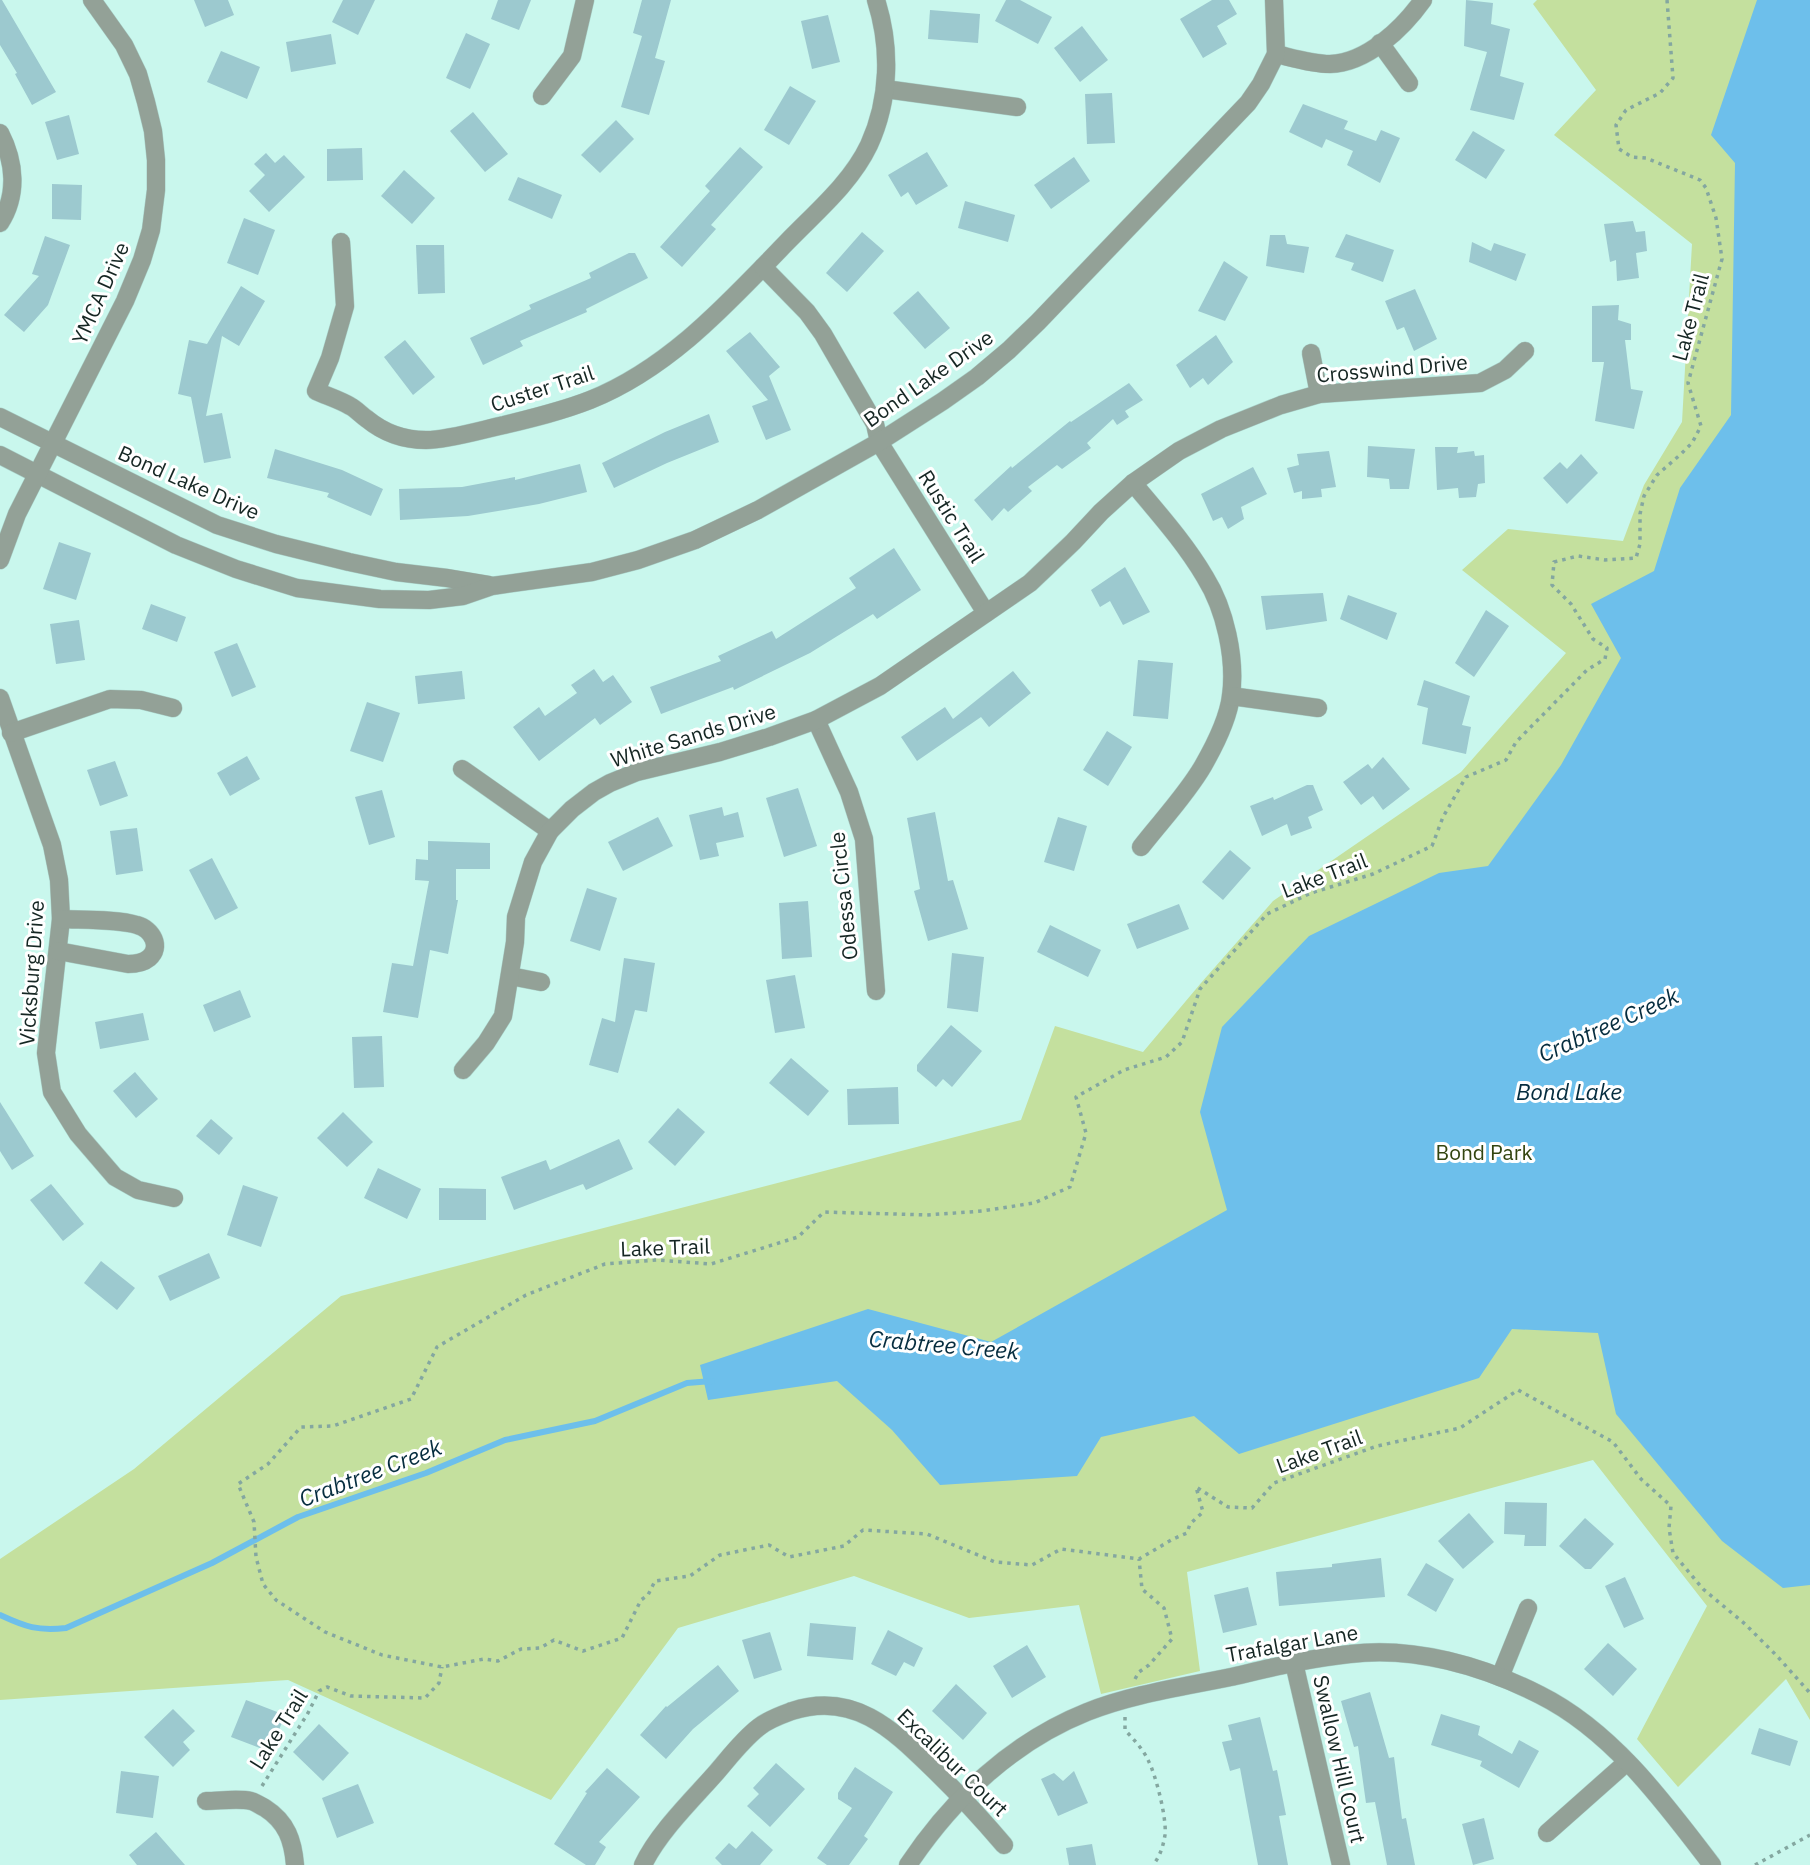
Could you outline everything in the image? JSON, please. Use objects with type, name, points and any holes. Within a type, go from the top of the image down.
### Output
[{"type":"street","name":"YMCA Drive","points":[[52,442],[125,301],[142,260],[154,211],[156,160],[153,131],[138,74],[124,45],[92,0]]},
{"type":"street","points":[[542,96],[572,56],[586,0]]},
{"type":"street","name":"Custer Trail","points":[[341,242],[345,306],[333,349],[316,391],[351,406],[386,432],[414,440],[429,440],[535,418],[608,392],[656,364],[689,340],[763,268],[845,182],[858,164],[878,119],[885,89],[884,27],[876,0]]},
{"type":"street","name":"Bond Lake Drive","points":[[0,455],[176,545],[236,569],[298,588],[325,593],[380,599],[429,600],[463,596],[492,586],[592,572],[638,560],[695,540],[758,510],[879,442],[977,377],[1019,341],[1248,103],[1276,54],[1274,0]]},
{"type":"street","points":[[1276,54],[1331,64],[1353,60],[1408,21],[1423,0]]},
{"type":"street","points":[[1380,43],[1409,83]]},
{"type":"street","points":[[885,89],[1017,107]]},
{"type":"street","points":[[0,133],[11,163],[13,184],[9,204],[0,223]]},
{"type":"street","name":"Rustic Trail","points":[[763,268],[807,312],[823,334],[875,424],[879,442],[986,613]]},
{"type":"street","name":"Crosswind Drive","points":[[986,613],[1030,583],[1133,483],[1180,451],[1221,429],[1281,405],[1319,394],[1480,383],[1505,370],[1525,351]]},
{"type":"street","points":[[1311,353],[1319,394]]},
{"type":"street","name":"Bond Lake Drive","points":[[0,417],[217,525],[276,544],[396,572],[492,586]]},
{"type":"street","points":[[0,560],[17,514],[52,442]]},
{"type":"street","points":[[1133,483],[1196,562],[1212,589],[1223,617],[1231,668],[1231,696],[1220,732],[1204,764],[1141,847]]},
{"type":"street","name":"White Sands Drive","points":[[463,1070],[486,1043],[503,1016],[515,942],[516,917],[533,862],[550,831],[572,809],[610,782],[637,772],[720,752],[816,720],[880,686],[986,613]]},
{"type":"street","points":[[1231,696],[1318,708]]},
{"type":"street","name":"Vicksburg Drive","points":[[0,698],[52,845],[59,880],[61,919],[46,1053],[52,1092],[78,1134],[116,1177],[138,1191],[174,1198]]},
{"type":"street","points":[[11,733],[110,699],[141,700],[173,708]]},
{"type":"street","name":"Odessa Circle","points":[[816,720],[849,792],[864,839],[876,991]]},
{"type":"street","points":[[462,769],[550,831]]},
{"type":"street","points":[[58,951],[128,964],[148,959],[156,944],[152,934],[137,925],[61,919]]},
{"type":"street","points":[[510,976],[541,982]]},
{"type":"street","points":[[1500,1677],[1528,1608]]},
{"type":"street","name":"Trafalgar Lane","points":[[908,1865],[922,1843],[988,1771],[1006,1757],[1086,1712],[1128,1699],[1294,1663],[1351,1653],[1385,1652],[1418,1655],[1500,1677],[1542,1696],[1575,1717],[1627,1762],[1712,1865]]},
{"type":"street","name":"Swallow Hill Court","points":[[1294,1663],[1341,1865]]},
{"type":"street","name":"Excalibur Court","points":[[643,1865],[663,1834],[743,1741],[760,1726],[778,1716],[821,1706],[861,1713],[895,1733],[963,1798],[1004,1845]]},
{"type":"street","points":[[1547,1833],[1627,1762]]},
{"type":"street","points":[[206,1801],[252,1801],[277,1816],[284,1824],[294,1849],[295,1865]]},
{"type":"path","name":"Lake Trail","points":[[1667,0],[1674,78],[1660,93],[1626,110],[1616,125],[1619,149],[1632,157],[1646,158],[1700,180],[1706,188],[1716,218],[1721,259],[1688,383],[1700,426],[1692,443],[1657,475],[1644,496],[1640,514],[1640,544],[1636,558],[1605,560],[1578,556],[1554,562],[1552,585],[1571,604],[1593,639],[1607,648],[1605,659],[1587,670],[1516,741],[1506,760],[1466,777],[1443,817],[1432,846],[1373,874],[1311,893],[1267,914],[1200,989],[1182,1042],[1166,1057],[1124,1070],[1076,1097],[1086,1133],[1070,1187],[1034,1203],[982,1211],[927,1215],[824,1212],[799,1237],[711,1264],[657,1260],[605,1264],[526,1295],[436,1347],[411,1399],[333,1426],[301,1427],[268,1464],[238,1483],[254,1521],[256,1557],[263,1584],[276,1600],[324,1632],[382,1655],[442,1667],[484,1659],[498,1661],[521,1649],[540,1648],[554,1640],[583,1651],[622,1638],[640,1600],[648,1595],[655,1581],[690,1576],[720,1555],[769,1545],[789,1557],[844,1546],[863,1531],[927,1534],[995,1562],[1032,1565],[1061,1549],[1139,1559],[1187,1533],[1190,1524],[1203,1512],[1196,1487],[1228,1507],[1252,1508],[1275,1483],[1377,1446],[1460,1427],[1518,1390],[1613,1442],[1640,1479],[1671,1506],[1669,1528],[1673,1553],[1703,1589],[1745,1624],[1810,1693]]},
{"type":"path","points":[[1133,1682],[1139,1672],[1172,1640],[1164,1608],[1142,1589],[1139,1559]]},
{"type":"path","name":"Lake Trail","points":[[252,1801],[308,1713],[318,1691],[327,1687],[351,1696],[425,1698],[439,1683],[442,1667]]},
{"type":"path","points":[[1126,1712],[1125,1730],[1140,1746],[1148,1760],[1161,1804],[1165,1832],[1160,1855],[1153,1865]]},
{"type":"path","points":[[1755,1865],[1810,1835]]},
{"type":"green space","name":"Bond Park","points":[[1537,0],[1810,0],[1810,1720],[1786,1679],[1678,1787],[1637,1739],[1707,1606],[1593,1460],[1187,1572],[1200,1671],[1101,1694],[1079,1605],[969,1618],[854,1576],[678,1628],[551,1800],[288,1680],[0,1700],[0,1559],[134,1469],[341,1296],[1021,1120],[1055,1026],[1143,1052],[1273,901],[1461,772],[1566,653],[1462,570],[1508,529],[1623,541],[1644,485],[1682,422],[1692,244],[1554,135],[1596,90],[1533,4]]},
{"type":"water","name":"Bond Lake","points":[[1757,0],[1810,0],[1810,1585],[1783,1588],[1722,1541],[1616,1414],[1598,1333],[1512,1329],[1479,1378],[1239,1454],[1194,1416],[1101,1437],[1077,1476],[940,1485],[892,1430],[837,1381],[708,1400],[700,1365],[868,1309],[991,1342],[1227,1210],[1200,1112],[1222,1027],[1309,936],[1439,873],[1488,866],[1561,765],[1621,658],[1591,604],[1654,571],[1680,488],[1731,415],[1735,163],[1711,135]]},
{"type":"building","points":[[0,0],[56,92],[32,105],[0,45]]},
{"type":"building","points":[[194,0],[228,0],[234,15],[205,27]]},
{"type":"building","points":[[343,0],[375,0],[358,35],[332,22]]},
{"type":"building","points":[[498,0],[531,0],[519,30],[491,19]]},
{"type":"building","points":[[642,0],[671,0],[655,58],[665,61],[649,115],[621,107],[642,36],[633,33]]},
{"type":"building","points":[[1006,0],[1020,0],[1052,17],[1038,44],[995,21]]},
{"type":"building","points":[[1212,0],[1229,0],[1237,14],[1217,26],[1227,44],[1203,58],[1180,19]]},
{"type":"building","points":[[1466,0],[1493,3],[1491,24],[1510,29],[1500,76],[1524,83],[1514,120],[1470,110],[1487,52],[1464,46]]},
{"type":"building","points":[[930,10],[980,14],[978,43],[928,39]]},
{"type":"building","points":[[828,15],[840,62],[812,69],[801,21]]},
{"type":"building","points":[[1082,26],[1108,60],[1080,82],[1054,48]]},
{"type":"building","points":[[466,33],[490,44],[470,89],[446,78]]},
{"type":"building","points":[[331,34],[336,64],[291,72],[286,42]]},
{"type":"building","points":[[221,51],[260,67],[247,99],[207,82]]},
{"type":"building","points":[[790,86],[816,101],[789,145],[764,130]]},
{"type":"building","points":[[1112,93],[1115,143],[1087,144],[1085,94]]},
{"type":"building","points":[[1303,104],[1348,121],[1344,129],[1376,141],[1381,130],[1400,138],[1380,183],[1347,165],[1353,151],[1326,139],[1322,148],[1289,132]]},
{"type":"building","points":[[473,112],[508,154],[485,172],[450,131]]},
{"type":"building","points":[[69,115],[79,154],[57,160],[45,122]]},
{"type":"building","points":[[616,120],[634,139],[600,173],[581,155]]},
{"type":"building","points":[[1473,131],[1505,150],[1486,179],[1455,160]]},
{"type":"building","points":[[740,147],[763,167],[711,225],[716,229],[682,267],[660,247],[710,191],[705,186]]},
{"type":"building","points":[[362,148],[363,180],[327,181],[327,149]]},
{"type":"building","points":[[927,152],[948,186],[916,205],[908,192],[901,197],[888,175]]},
{"type":"building","points":[[266,153],[275,163],[284,155],[305,177],[269,212],[249,191],[265,175],[254,164]]},
{"type":"building","points":[[1074,157],[1090,181],[1051,209],[1034,185]]},
{"type":"building","points":[[404,170],[435,198],[412,224],[381,196]]},
{"type":"building","points":[[518,177],[562,195],[552,219],[508,200]]},
{"type":"building","points":[[52,184],[82,185],[81,220],[52,219]]},
{"type":"building","points":[[965,201],[1015,215],[1008,242],[958,228]]},
{"type":"building","points":[[244,218],[275,230],[258,275],[227,263]]},
{"type":"building","points":[[1633,221],[1636,232],[1645,231],[1647,251],[1636,253],[1639,278],[1617,281],[1616,260],[1610,262],[1604,224]]},
{"type":"building","points":[[862,232],[884,251],[847,292],[826,273]]},
{"type":"building","points":[[1346,234],[1394,250],[1383,282],[1351,270],[1354,263],[1335,257]]},
{"type":"building","points":[[1270,235],[1285,235],[1287,244],[1309,247],[1304,273],[1266,266]]},
{"type":"building","points":[[45,236],[70,245],[48,305],[24,332],[4,315],[39,276],[32,274]]},
{"type":"building","points":[[1472,242],[1491,251],[1494,243],[1526,254],[1516,281],[1469,262]]},
{"type":"building","points":[[416,245],[444,245],[445,293],[418,294]]},
{"type":"building","points":[[629,253],[635,253],[648,278],[586,309],[587,312],[520,341],[523,346],[483,365],[470,338],[531,309],[529,305],[591,278],[589,273]]},
{"type":"building","points":[[1224,261],[1248,277],[1225,321],[1198,311]]},
{"type":"building","points":[[241,286],[265,301],[239,346],[222,336],[206,416],[222,413],[231,458],[204,463],[191,397],[178,394],[189,340],[207,344]]},
{"type":"building","points":[[1415,289],[1437,339],[1414,351],[1404,327],[1397,330],[1385,301]]},
{"type":"building","points":[[918,291],[950,328],[925,349],[893,313]]},
{"type":"building","points":[[1619,305],[1618,320],[1631,324],[1631,340],[1625,340],[1631,389],[1643,391],[1634,429],[1595,421],[1604,362],[1592,362],[1592,306]]},
{"type":"building","points":[[750,332],[780,367],[769,376],[791,430],[766,440],[752,406],[768,400],[726,351]]},
{"type":"building","points":[[1216,335],[1233,362],[1208,385],[1203,378],[1190,388],[1176,365]]},
{"type":"building","points":[[405,340],[435,377],[413,395],[384,357]]},
{"type":"building","points":[[1129,383],[1143,400],[1125,411],[1129,417],[1117,425],[1113,419],[1087,443],[1091,448],[1062,469],[1057,465],[1028,487],[1032,491],[1008,512],[1004,508],[992,521],[974,500],[1011,466],[1012,468],[1070,421]]},
{"type":"building","points":[[709,414],[719,442],[614,488],[602,463]]},
{"type":"building","points":[[1368,446],[1415,449],[1409,489],[1390,489],[1389,479],[1367,477]]},
{"type":"building","points":[[1435,447],[1458,447],[1457,453],[1474,451],[1475,456],[1484,455],[1485,483],[1478,484],[1476,497],[1459,498],[1458,488],[1437,490]]},
{"type":"building","points":[[275,449],[342,470],[383,489],[371,516],[327,497],[329,493],[267,478]]},
{"type":"building","points":[[1329,451],[1336,487],[1321,489],[1322,497],[1302,499],[1302,491],[1294,493],[1287,468],[1299,465],[1297,454]]},
{"type":"building","points":[[1581,454],[1598,473],[1567,504],[1543,478],[1560,462],[1567,469]]},
{"type":"building","points":[[580,464],[587,492],[539,504],[468,516],[400,520],[399,489],[462,487],[515,477],[515,480]]},
{"type":"building","points":[[1253,467],[1267,494],[1241,507],[1244,519],[1228,529],[1222,517],[1213,521],[1201,494]]},
{"type":"building","points":[[59,542],[91,553],[76,600],[43,589]]},
{"type":"building","points":[[894,548],[921,590],[877,619],[873,614],[810,653],[734,690],[733,687],[661,714],[650,687],[721,661],[718,656],[772,631],[776,639],[856,588],[849,578]]},
{"type":"building","points":[[1125,567],[1150,612],[1123,625],[1110,601],[1100,607],[1091,590]]},
{"type":"building","points":[[1323,593],[1327,621],[1266,630],[1261,596]]},
{"type":"building","points":[[1348,595],[1397,613],[1387,640],[1340,619]]},
{"type":"building","points":[[151,604],[186,617],[177,642],[142,629]]},
{"type":"building","points":[[1486,610],[1509,626],[1474,677],[1455,663]]},
{"type":"building","points":[[79,620],[85,660],[56,664],[50,624]]},
{"type":"building","points":[[237,643],[256,687],[232,697],[214,652]]},
{"type":"building","points":[[1138,660],[1173,663],[1168,719],[1133,716]]},
{"type":"building","points":[[594,669],[603,682],[613,675],[632,702],[600,725],[595,718],[539,761],[513,727],[539,707],[545,716],[577,693],[571,685]]},
{"type":"building","points":[[462,671],[465,699],[418,704],[415,676]]},
{"type":"building","points":[[1013,671],[1031,693],[989,727],[981,717],[917,761],[901,737],[945,707],[953,719]]},
{"type":"building","points":[[1424,680],[1470,696],[1462,725],[1471,727],[1466,754],[1422,744],[1428,708],[1417,705]]},
{"type":"building","points":[[367,702],[400,713],[383,762],[350,751]]},
{"type":"building","points":[[1107,731],[1132,747],[1108,786],[1083,770]]},
{"type":"building","points":[[247,756],[260,779],[230,796],[217,773]]},
{"type":"building","points":[[1383,757],[1410,789],[1383,810],[1373,796],[1361,805],[1343,782],[1368,764],[1372,769]]},
{"type":"building","points":[[115,761],[128,796],[100,806],[87,770]]},
{"type":"building","points":[[1307,785],[1313,785],[1323,810],[1308,817],[1312,828],[1291,836],[1287,824],[1262,836],[1250,806],[1273,797],[1274,800]]},
{"type":"building","points":[[798,788],[817,846],[784,857],[766,798]]},
{"type":"building","points":[[382,790],[395,837],[369,845],[355,797]]},
{"type":"building","points":[[722,807],[724,816],[738,812],[744,837],[716,843],[719,856],[700,860],[689,815]]},
{"type":"building","points":[[935,812],[948,881],[953,880],[968,929],[928,941],[914,891],[920,889],[907,818]]},
{"type":"building","points":[[658,817],[673,846],[623,871],[608,842]]},
{"type":"building","points":[[1058,817],[1087,826],[1074,871],[1044,862]]},
{"type":"building","points":[[137,828],[143,871],[116,875],[110,831]]},
{"type":"building","points":[[428,841],[490,843],[490,869],[456,869],[458,900],[448,954],[430,950],[418,1018],[383,1012],[392,963],[413,966],[429,881],[415,880],[416,859],[428,860]]},
{"type":"building","points":[[1230,850],[1251,868],[1223,900],[1202,882]]},
{"type":"building","points":[[212,858],[238,908],[215,920],[189,870]]},
{"type":"building","points":[[587,888],[617,898],[600,951],[570,941]]},
{"type":"building","points":[[808,901],[812,957],[782,959],[779,903]]},
{"type":"building","points":[[1179,904],[1189,929],[1137,949],[1127,924]]},
{"type":"building","points":[[1050,925],[1101,950],[1088,977],[1037,952]]},
{"type":"building","points":[[952,953],[984,957],[978,1012],[947,1008]]},
{"type":"building","points":[[624,958],[655,963],[647,1012],[635,1010],[618,1073],[589,1065],[602,1018],[615,1022]]},
{"type":"building","points":[[795,975],[805,1028],[775,1033],[766,980]]},
{"type":"building","points":[[240,990],[251,1017],[214,1032],[203,1005]]},
{"type":"building","points":[[143,1013],[149,1040],[100,1049],[95,1022]]},
{"type":"building","points":[[951,1025],[982,1051],[952,1087],[943,1079],[936,1087],[917,1071],[917,1065]]},
{"type":"building","points":[[382,1036],[384,1087],[354,1088],[352,1037]]},
{"type":"building","points":[[791,1058],[829,1091],[808,1116],[769,1083]]},
{"type":"building","points":[[135,1072],[158,1099],[136,1118],[113,1091]]},
{"type":"building","points":[[898,1087],[899,1124],[848,1125],[847,1089]]},
{"type":"building","points":[[0,1102],[34,1156],[12,1170],[0,1151]]},
{"type":"building","points":[[678,1108],[705,1132],[675,1166],[648,1142]]},
{"type":"building","points":[[343,1112],[373,1142],[347,1167],[317,1138]]},
{"type":"building","points":[[211,1119],[233,1138],[219,1155],[196,1136]]},
{"type":"building","points":[[619,1139],[633,1169],[586,1190],[583,1184],[514,1210],[501,1177],[546,1160],[550,1170]]},
{"type":"building","points":[[378,1168],[421,1189],[407,1219],[364,1198]]},
{"type":"building","points":[[51,1184],[84,1224],[63,1241],[30,1200]]},
{"type":"building","points":[[243,1185],[278,1197],[261,1247],[227,1235]]},
{"type":"building","points":[[439,1188],[486,1189],[486,1220],[439,1220]]},
{"type":"building","points":[[209,1253],[220,1278],[170,1301],[158,1276]]},
{"type":"building","points":[[101,1261],[135,1288],[117,1310],[84,1283]]},
{"type":"building","points":[[1505,1502],[1547,1503],[1546,1546],[1524,1546],[1525,1535],[1504,1534]]},
{"type":"building","points":[[1469,1513],[1494,1542],[1463,1569],[1438,1541]]},
{"type":"building","points":[[1585,1518],[1614,1544],[1591,1569],[1585,1569],[1559,1546]]},
{"type":"building","points":[[1381,1558],[1385,1597],[1279,1606],[1276,1572],[1332,1567],[1332,1564]]},
{"type":"building","points":[[1426,1563],[1454,1579],[1436,1612],[1407,1595]]},
{"type":"building","points":[[1625,1577],[1644,1619],[1624,1628],[1605,1586]]},
{"type":"building","points":[[1248,1587],[1257,1625],[1223,1633],[1214,1595]]},
{"type":"building","points":[[810,1623],[856,1627],[853,1660],[807,1656]]},
{"type":"building","points":[[888,1630],[923,1648],[914,1667],[904,1662],[896,1676],[871,1664]]},
{"type":"building","points":[[770,1632],[782,1670],[754,1679],[742,1640]]},
{"type":"building","points":[[1608,1643],[1637,1669],[1613,1696],[1584,1669]]},
{"type":"building","points":[[1027,1645],[1046,1677],[1012,1698],[993,1666]]},
{"type":"building","points":[[718,1665],[739,1691],[693,1729],[666,1759],[640,1735],[666,1706]]},
{"type":"building","points":[[956,1684],[987,1713],[963,1740],[932,1711]]},
{"type":"building","points":[[1370,1692],[1389,1758],[1394,1757],[1402,1819],[1406,1818],[1415,1865],[1387,1865],[1375,1802],[1366,1803],[1358,1746],[1354,1747],[1341,1701]]},
{"type":"building","points":[[246,1700],[285,1715],[270,1752],[231,1737]]},
{"type":"building","points":[[173,1709],[195,1731],[183,1742],[190,1750],[173,1767],[144,1737]]},
{"type":"building","points":[[1441,1714],[1480,1726],[1478,1735],[1512,1754],[1519,1740],[1539,1751],[1519,1788],[1480,1766],[1482,1761],[1431,1745]]},
{"type":"building","points":[[1260,1717],[1273,1771],[1277,1770],[1286,1815],[1279,1816],[1288,1865],[1258,1865],[1240,1768],[1230,1771],[1222,1742],[1232,1740],[1228,1725]]},
{"type":"building","points":[[319,1724],[349,1753],[323,1781],[293,1752]]},
{"type":"building","points":[[1759,1728],[1798,1741],[1790,1766],[1751,1754]]},
{"type":"building","points":[[776,1763],[805,1789],[770,1827],[747,1806],[759,1794],[753,1788]]},
{"type":"building","points":[[855,1767],[893,1792],[864,1836],[868,1839],[849,1865],[827,1865],[817,1858],[852,1808],[838,1799],[838,1793]]},
{"type":"building","points":[[607,1768],[640,1797],[599,1842],[606,1847],[595,1865],[586,1865],[554,1844],[587,1793],[585,1792]]},
{"type":"building","points":[[121,1771],[159,1776],[153,1818],[116,1813]]},
{"type":"building","points":[[1074,1771],[1088,1803],[1058,1816],[1041,1779],[1054,1773],[1063,1781]]},
{"type":"building","points":[[358,1784],[374,1823],[337,1838],[322,1798]]},
{"type":"building","points":[[1484,1818],[1494,1859],[1473,1865],[1462,1824]]},
{"type":"building","points":[[752,1831],[773,1850],[760,1865],[722,1865],[715,1858],[729,1843],[736,1849]]},
{"type":"building","points":[[156,1832],[185,1865],[137,1865],[129,1855]]},
{"type":"building","points":[[1092,1844],[1096,1865],[1069,1865],[1066,1848]]},
{"type":"waterway","name":"Crabtree Creek","points":[[0,1615],[32,1627],[66,1628],[212,1563],[298,1517],[426,1473],[505,1440],[595,1421],[687,1383],[712,1381]]}]
